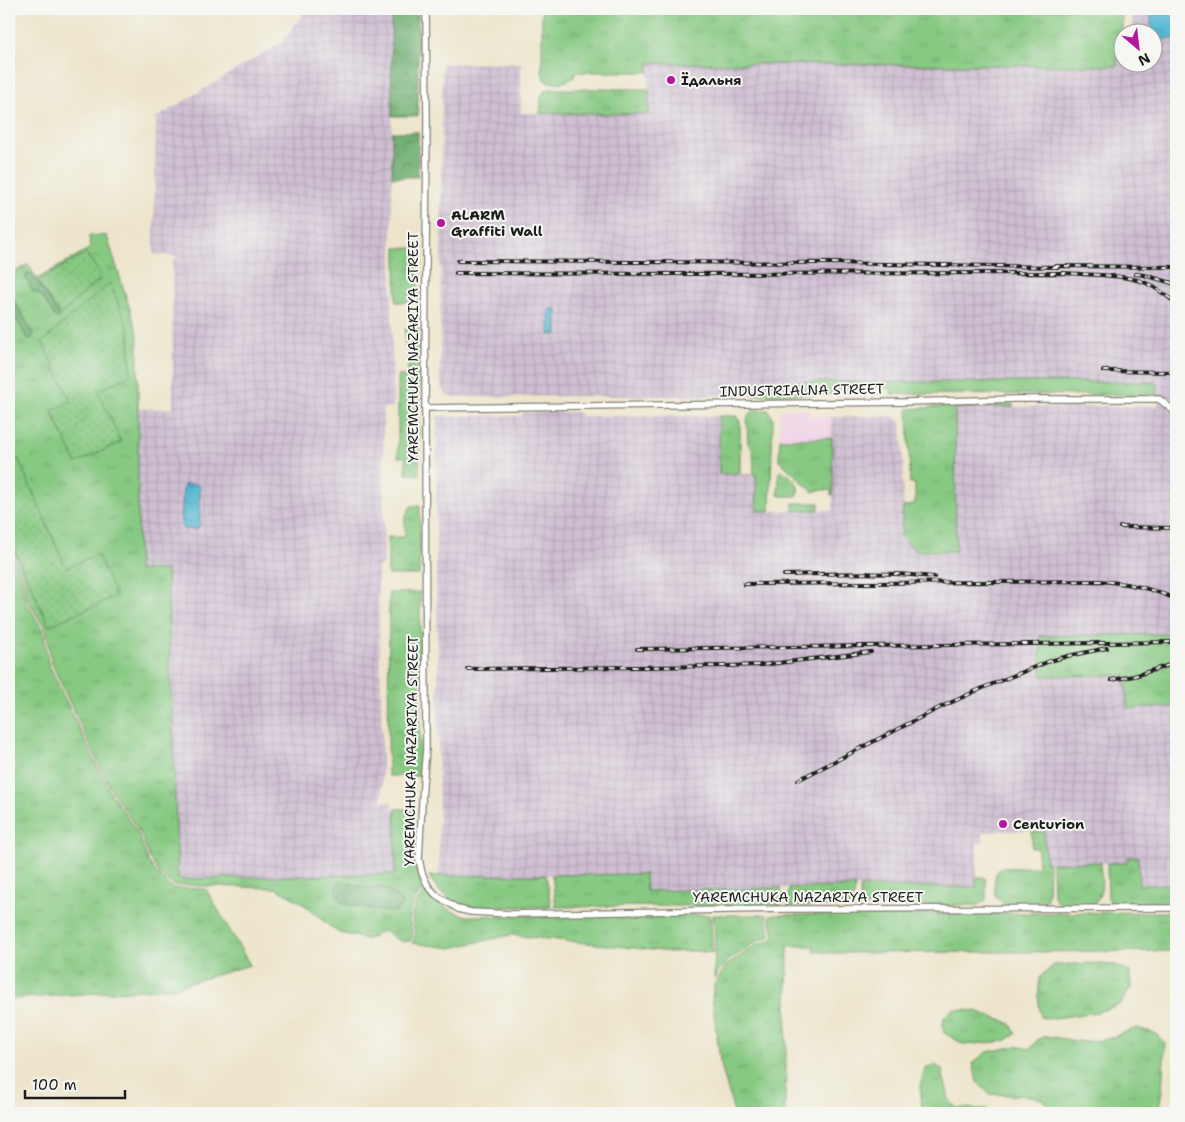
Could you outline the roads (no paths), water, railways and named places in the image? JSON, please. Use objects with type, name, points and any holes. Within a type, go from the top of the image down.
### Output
[{"type":"street","name":"YAREMCHUKA NAZARIYA STREET","points":[[426,9],[426,749],[419,859],[422,873],[428,886],[436,895],[458,909],[471,912],[510,914],[768,910],[1176,908]]},
{"type":"street","name":"INDUSTRIALNA STREET","points":[[425,408],[1015,399],[1149,399],[1159,400],[1176,411]]},
{"type":"water","points":[[1151,9],[1176,9],[1176,39],[1162,39],[1162,22],[1151,22]]},
{"type":"water","points":[[549,309],[557,309],[557,334],[549,335]]},
{"type":"water","points":[[185,484],[197,484],[200,488],[200,526],[197,529],[183,529],[181,523],[183,488]]},
{"type":"railway","points":[[458,261],[828,263],[1058,267]]},
{"type":"railway","points":[[1054,266],[1176,267]]},
{"type":"railway","points":[[456,273],[1064,273],[1117,276],[1138,280],[1154,287],[1176,303]]},
{"type":"railway","points":[[1135,274],[1176,284]]},
{"type":"railway","points":[[1103,371],[1176,372]]},
{"type":"railway","points":[[1120,527],[1176,528]]},
{"type":"railway","points":[[784,575],[878,573],[934,577]]},
{"type":"railway","points":[[744,584],[1100,581],[1139,587],[1176,599]]},
{"type":"railway","points":[[637,649],[1176,642]]},
{"type":"railway","points":[[798,780],[941,707],[985,687],[1050,661],[1107,648]]},
{"type":"railway","points":[[467,669],[761,665],[871,652]]},
{"type":"railway","points":[[1111,680],[1134,676],[1176,663]]},
{"type":"place","name":"Їдальня","points":[[671,80]]},
{"type":"place","name":"ALARM Graffiti Wall","points":[[441,223]]},
{"type":"place","name":"Centurion","points":[[1003,824]]}]
